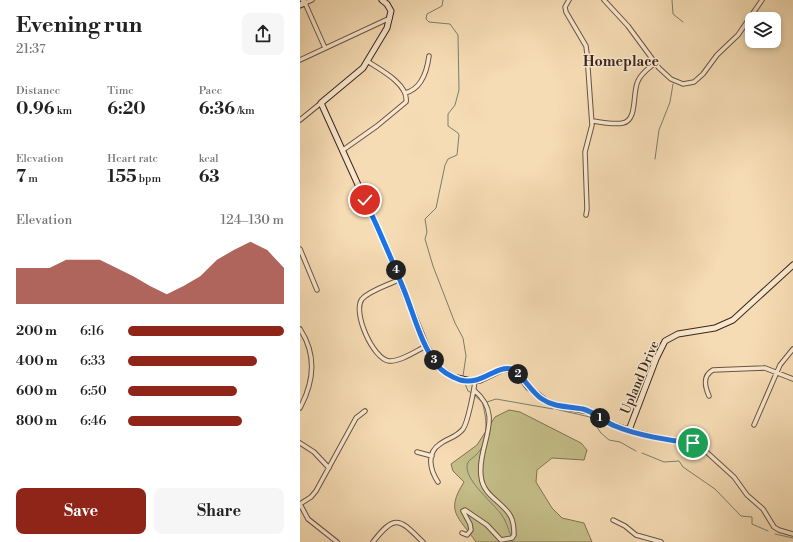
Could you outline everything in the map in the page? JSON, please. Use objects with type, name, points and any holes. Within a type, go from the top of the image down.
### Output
[{"type":"street","points":[[312,0],[303,3],[326,48]]},
{"type":"street","points":[[300,120],[356,75],[367,60],[387,28],[391,18],[389,6],[382,0]]},
{"type":"street","points":[[569,0],[565,7],[566,12],[587,50],[592,121],[584,152],[586,215]]},
{"type":"street","points":[[604,0],[628,26],[655,63],[675,82],[687,84],[694,82],[703,74],[721,50],[738,35],[762,0]]},
{"type":"street","points":[[300,60],[391,18]]},
{"type":"street","points":[[405,93],[416,88],[420,82],[426,71],[429,56]]},
{"type":"street","points":[[343,150],[404,105],[407,99],[405,93],[395,80],[367,60]]},
{"type":"street","points":[[592,121],[622,123],[628,121],[632,113],[637,83],[641,75],[655,63]]},
{"type":"street","points":[[321,103],[400,279],[426,346],[439,368],[447,374],[459,380],[465,381],[475,381],[503,369],[512,369],[517,372],[528,387],[547,402],[557,406],[589,411],[613,425],[628,430],[676,442],[693,443],[701,446],[734,477],[747,495],[763,509],[774,527],[793,534]]},
{"type":"street","points":[[300,249],[318,290]]},
{"type":"street","name":"Upland Drive","points":[[628,430],[656,359],[665,341],[678,334],[715,328],[733,320],[793,265]]},
{"type":"street","points":[[400,279],[363,298],[358,307],[358,314],[375,352],[384,360],[396,360],[426,346]]},
{"type":"street","points":[[300,329],[309,346],[312,368],[309,391],[300,408]]},
{"type":"street","points":[[754,425],[782,361],[793,349]]},
{"type":"street","points":[[709,396],[705,382],[706,376],[713,370],[761,368],[777,372],[793,379]]},
{"type":"street","points":[[438,482],[431,470],[432,456],[436,447],[458,434],[466,425],[475,381]]},
{"type":"street","points":[[462,533],[467,535],[471,530],[470,524],[463,512],[465,510],[487,525],[501,540],[512,538],[514,535],[510,516],[489,495],[482,481],[481,460],[490,422],[486,403],[474,391]]},
{"type":"street","points":[[337,542],[308,519],[300,504],[314,494],[356,418],[365,411]]},
{"type":"street","points":[[300,443],[314,452],[329,468]]},
{"type":"street","points":[[416,452],[432,456]]},
{"type":"street","points":[[613,520],[625,526],[636,535],[661,542]]},
{"type":"street","points":[[373,542],[388,525],[398,522],[408,526],[423,542]]},
{"type":"shaded area","points":[[509,410],[520,412],[581,443],[587,450],[584,460],[552,458],[537,470],[536,482],[552,508],[562,518],[584,523],[592,542],[476,542],[459,520],[456,514],[455,500],[464,482],[453,471],[451,464],[477,445],[495,417]]},
{"type":"waterway","points":[[443,0],[442,6],[427,14],[426,19],[429,22],[450,24],[458,35],[459,90],[455,105],[448,114],[448,126],[459,135],[457,155],[448,159],[445,165],[436,208],[425,219],[427,232],[425,239],[433,266],[455,323],[463,338],[466,356],[463,376]]},
{"type":"waterway","points":[[672,0],[673,14],[683,22]]},
{"type":"waterway","points":[[655,159],[659,130],[670,102],[673,84]]},
{"type":"waterway","points":[[464,381],[468,391],[472,393]]},
{"type":"waterway","points":[[474,395],[482,402]]},
{"type":"waterway","points":[[487,402],[496,399],[553,409]]},
{"type":"waterway","points":[[483,405],[486,424],[485,438],[480,450],[468,463],[468,473],[475,485],[503,516],[511,536]]},
{"type":"waterway","points":[[559,410],[590,417],[601,433],[609,440],[620,442],[636,451]]},
{"type":"waterway","points":[[642,453],[664,462],[679,461],[683,467],[715,489],[741,516],[752,517],[752,524],[768,531]]},
{"type":"waterway","points":[[775,534],[793,538]]},
{"type":"district","name":"Homeplace","points":[[621,61]]},
{"type":"route","points":[[365,200],[400,279],[426,346],[439,368],[447,374],[459,380],[475,381],[503,369],[509,368],[517,372],[528,387],[547,402],[557,406],[589,411],[623,429],[676,442],[693,443]]}]
